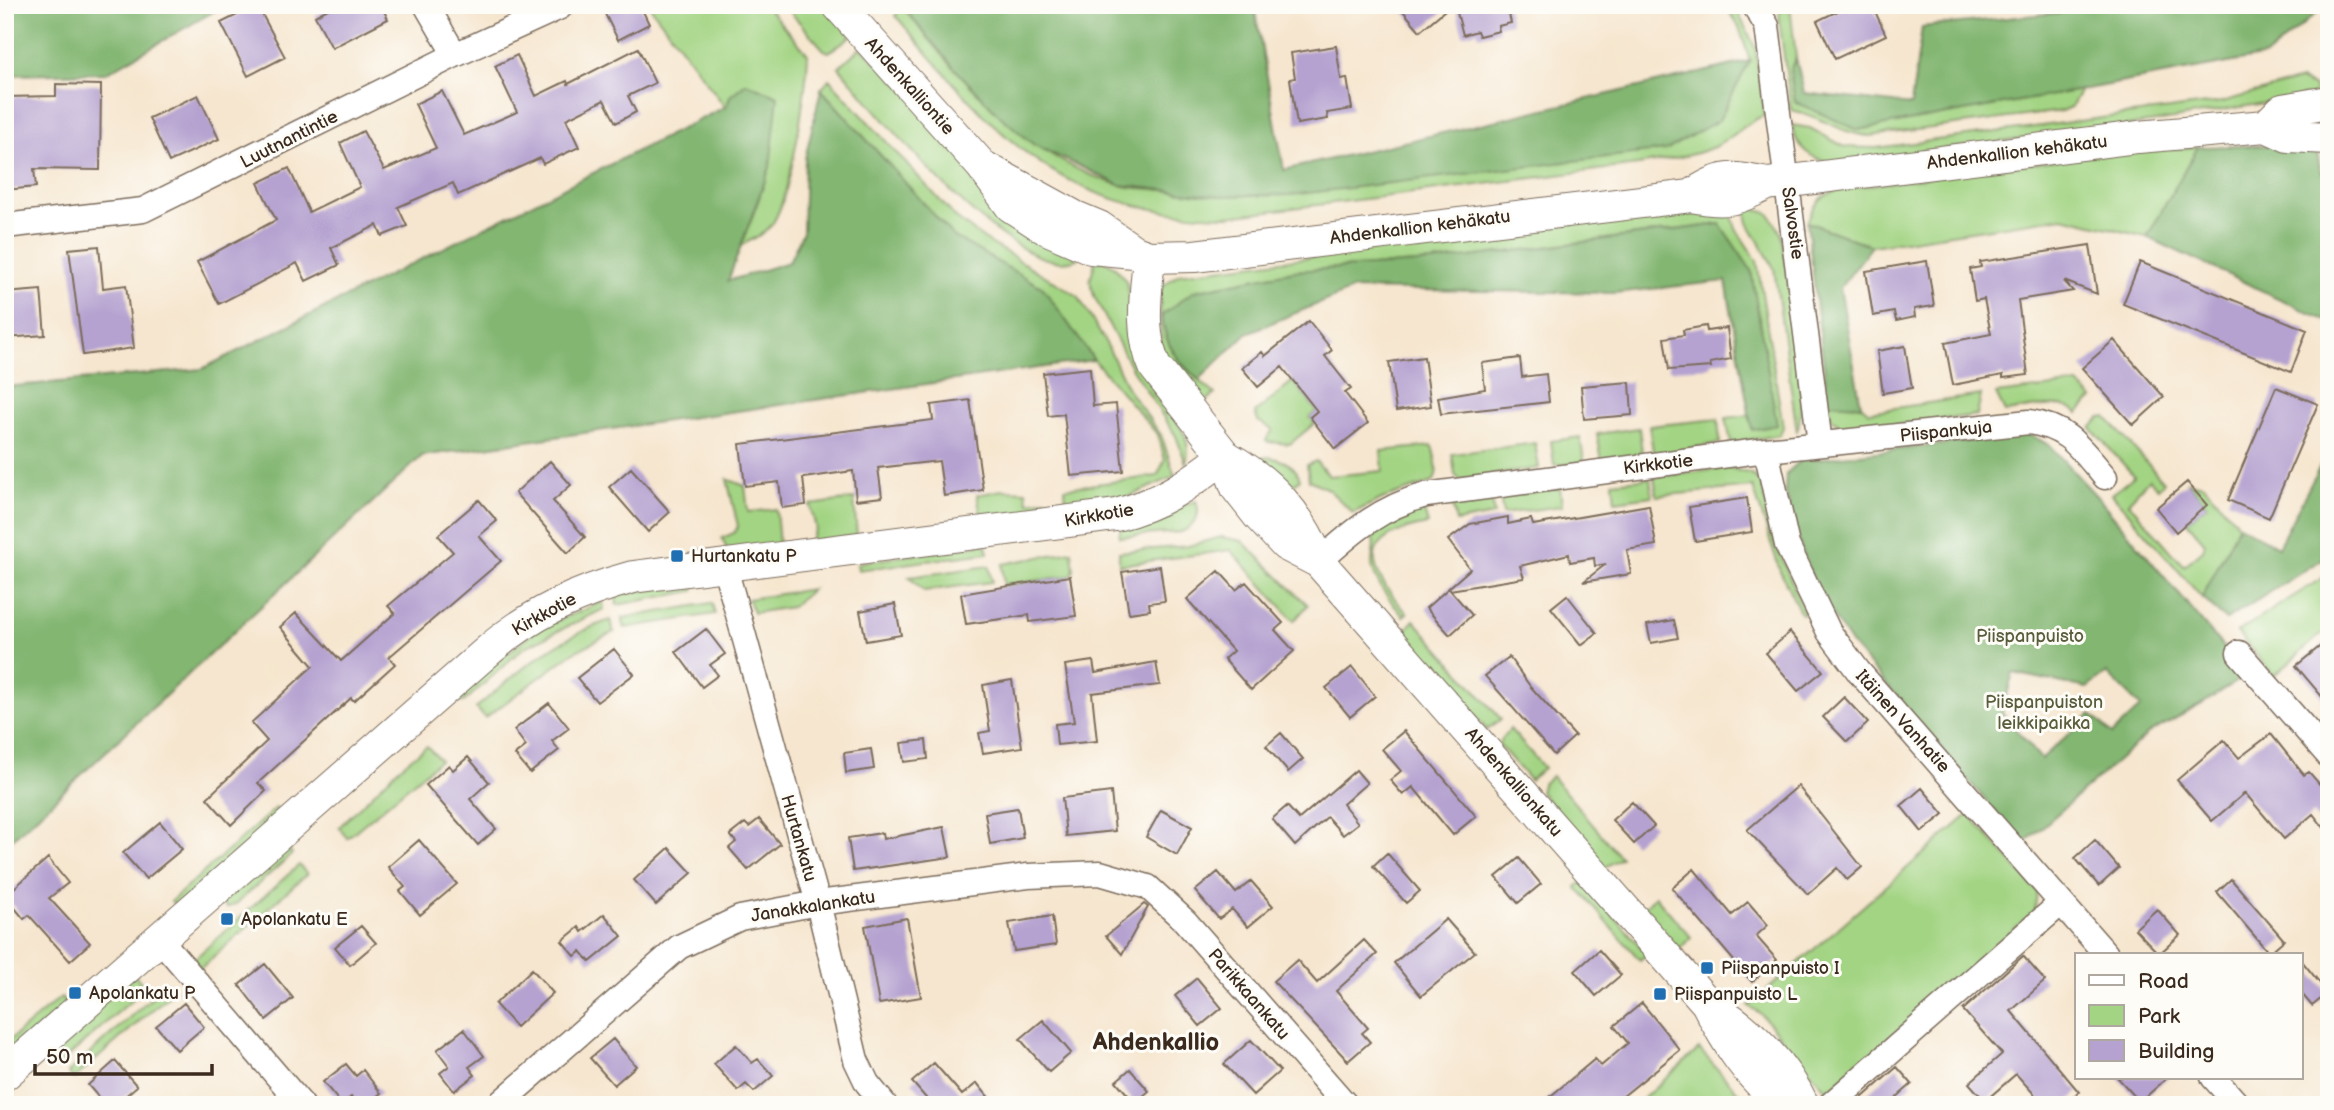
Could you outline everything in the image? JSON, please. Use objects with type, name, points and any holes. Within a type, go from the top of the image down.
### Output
[{"type":"street","points":[[426,5],[455,55]]},
{"type":"street","name":"Ahdenkalliontie","points":[[838,5],[982,166],[1011,206],[1045,228],[1091,248],[1142,255]]},
{"type":"street","name":"Salvostie","points":[[1755,6],[1767,26],[1777,183],[1820,444]]},
{"type":"street","name":"Luutnantintie","points":[[5,226],[143,211],[455,55],[560,7]]},
{"type":"street","name":"Ahdenkallion kehäkatu","points":[[2266,126],[2282,110],[2329,103]]},
{"type":"street","name":"Ahdenkallion kehäkatu","points":[[1142,255],[1194,256],[1691,196],[1718,202],[1735,200],[1777,183],[2138,137],[2266,126],[2288,135],[2329,138]]},
{"type":"street","name":"Ahdenkallionkatu","points":[[1142,255],[1148,352],[1164,380],[1225,456],[1254,472],[1283,502],[1305,528],[1319,562],[1707,1003],[1732,1050],[1771,1094],[1786,1105]]},
{"type":"street","name":"Piispankuja","points":[[1766,450],[2029,422],[2056,427],[2073,440],[2105,477]]},
{"type":"street","name":"Kirkkotie","points":[[1319,562],[1363,522],[1388,508],[1426,495],[1766,450]]},
{"type":"street","name":"Itäinen Vanhatie","points":[[1766,450],[1787,545],[1829,632],[1859,671],[2105,953]]},
{"type":"street","name":"Kirkkotie","points":[[5,1074],[523,622],[574,596],[633,577],[1116,515],[1156,503],[1176,493],[1225,456]]},
{"type":"street","name":"Hurtankatu","points":[[724,564],[818,903],[856,1060],[867,1083],[885,1105]]},
{"type":"street","points":[[2239,653],[2329,756]]},
{"type":"street","name":"Janakkalankatu","points":[[498,1105],[678,947],[740,918],[818,903],[1028,876],[1100,873],[1148,887]]},
{"type":"street","name":"Parikkaankatu","points":[[1148,887],[1185,921],[1346,1105]]},
{"type":"street","points":[[1830,1105],[2061,903]]},
{"type":"street","points":[[159,938],[302,1105]]},
{"type":"street","name":"Ahdenkallionkatu","points":[[1707,1003],[1734,1020],[1753,1037],[1793,1084],[1803,1105]]},
{"type":"street","points":[[2214,1078],[2238,1105]]},
{"type":"green space","points":[[5,5],[225,5],[106,73],[5,75]]},
{"type":"green space","points":[[649,5],[765,5],[808,54],[801,118],[784,197],[769,228],[737,248],[751,221],[770,167]]},
{"type":"green space","points":[[784,5],[823,5],[851,36],[829,52],[824,50]]},
{"type":"green space","points":[[901,5],[1254,5],[1284,170],[1750,61],[1719,120],[1666,150],[1291,195],[1220,196],[1120,185],[1034,145],[1000,116],[955,69]]},
{"type":"green space","points":[[1725,5],[1734,5],[1755,47],[1765,115],[1714,147],[1686,156],[1638,165],[1228,216],[1169,212],[1118,201],[1075,183],[1036,160],[1000,131],[966,97],[895,15],[903,8],[973,88],[1026,137],[1055,157],[1086,173],[1136,188],[1211,194],[1291,195],[1750,61],[1739,27]]},
{"type":"green space","points":[[1781,5],[1790,5],[1796,58],[1790,70],[1795,102],[1858,130],[2081,90],[2071,107],[2062,111],[1870,136],[1859,135],[1791,110],[1779,19]]},
{"type":"green space","points":[[2073,5],[2326,5],[2266,56],[2081,90],[1858,130],[1795,102],[1790,70],[1796,58],[1804,93],[1911,105],[1922,27],[2066,12]]},
{"type":"green space","points":[[861,47],[1077,259],[1050,260],[1019,246],[984,221],[949,189],[914,154],[839,67]]},
{"type":"green space","points":[[829,79],[956,218],[984,239],[1078,296],[1107,345],[1129,391],[1161,435],[1175,476],[1117,502],[1066,507],[1065,488],[1157,476],[1165,460],[1158,435],[1094,360],[1043,288],[953,236],[821,89]]},
{"type":"green space","points":[[2300,80],[2314,87],[2315,94],[2156,122],[1834,163],[1806,152],[1797,140],[1792,125],[1810,128],[1845,147],[1876,148],[2222,102]]},
{"type":"green space","points":[[746,83],[778,96],[770,167],[728,281],[789,262],[803,232],[805,159],[821,89],[953,236],[1043,288],[1094,360],[422,456],[5,846],[5,387],[202,369],[727,106],[730,96]]},
{"type":"green space","points":[[2292,145],[2316,148],[2320,168],[2329,182],[2329,322],[2147,237],[2198,147]]},
{"type":"green space","points":[[2198,147],[2147,237],[2063,217],[1872,246],[1807,222],[1819,201],[1840,189],[2119,152]]},
{"type":"green space","points":[[1745,207],[1769,213],[1781,233],[1799,365],[1801,392],[1797,432],[1774,268],[1748,223]]},
{"type":"green space","points":[[1730,208],[1736,229],[1757,261],[1783,427],[1780,435],[1731,443],[1726,418],[1749,415],[1752,429],[1777,425],[1719,224],[1432,262],[1294,271],[1194,291],[1162,316],[1168,342],[1179,361],[1215,394],[1202,405],[1176,375],[1161,340],[1161,287],[1179,274],[1645,214],[1693,213]]},
{"type":"green space","points":[[1807,222],[1872,246],[1840,288],[1861,405],[1828,403]]},
{"type":"green space","points":[[1720,224],[1751,270],[1777,425],[1752,430],[1726,281],[1614,293],[1354,289],[1247,333],[1199,380],[1173,351],[1162,315],[1194,291],[1294,271],[1432,262]]},
{"type":"green space","points":[[1103,260],[1115,267],[1126,281],[1145,371],[1154,394],[1182,430],[1188,450],[1186,463],[1176,436],[1132,369],[1094,296],[1090,280],[1095,262]]},
{"type":"green space","points":[[1293,381],[1317,411],[1310,417],[1315,423],[1290,444],[1268,442],[1266,440],[1273,430],[1258,421],[1255,413]]},
{"type":"green space","points":[[2078,384],[2093,399],[2078,413],[2064,406],[2033,407],[2005,412],[1996,394]]},
{"type":"green space","points":[[1981,395],[1977,415],[1848,431],[1831,418],[1828,403],[1861,405],[1869,412]]},
{"type":"green space","points":[[2106,417],[2164,482],[2158,488],[2149,479],[2128,502],[2184,566],[2203,550],[2205,543],[2187,522],[2207,505],[2187,482],[2204,485],[2239,525],[2202,598],[2112,494],[2134,476],[2091,428],[2100,418]]},
{"type":"green space","points":[[1718,419],[1720,443],[1657,455],[1653,451],[1649,426]]},
{"type":"green space","points":[[1639,428],[1642,452],[1638,457],[1602,461],[1597,434]]},
{"type":"green space","name":"Piispanpuisto","points":[[2029,434],[2049,445],[2100,500],[2244,672],[2243,677],[2204,703],[2149,733],[2023,844],[1851,644],[1818,593],[1800,545],[1785,490],[1786,474],[1800,461]],"holes":[[[2013,673],[2087,688],[2107,673],[2141,707],[2112,734],[2091,714],[2041,759],[2002,713]]]},
{"type":"green space","points":[[1580,437],[1584,460],[1579,464],[1554,465],[1551,441]]},
{"type":"green space","points":[[1535,443],[1539,468],[1460,480],[1455,475],[1452,454]]},
{"type":"green space","points":[[1432,446],[1437,469],[1433,482],[1382,499],[1353,513],[1328,489],[1309,480],[1307,465],[1316,461],[1329,476],[1383,471],[1381,451]]},
{"type":"green space","points":[[2329,449],[2329,555],[2226,620],[2202,598],[2239,525],[2278,547]]},
{"type":"green space","points":[[1267,457],[1287,463],[1300,479],[1283,492],[1255,459]]},
{"type":"green space","points":[[1730,468],[1751,474],[1761,484],[1775,543],[1805,613],[1801,614],[1780,571],[1753,487],[1657,496],[1654,477]]},
{"type":"green space","points":[[1650,478],[1652,496],[1615,501],[1613,482]]},
{"type":"green space","points":[[727,479],[745,486],[748,512],[776,509],[779,545],[728,552],[722,538],[734,533],[738,526]]},
{"type":"green space","points":[[1560,488],[1562,506],[1503,514],[1500,497]]},
{"type":"green space","points":[[1002,490],[1026,491],[1028,502],[1046,499],[1045,513],[982,520],[977,495]]},
{"type":"green space","points":[[1491,498],[1494,515],[1456,522],[1452,503]]},
{"type":"green space","points":[[854,499],[857,536],[809,542],[816,528],[810,505]]},
{"type":"green space","points":[[1196,501],[1196,520],[1181,532],[1119,537],[1121,526]]},
{"type":"green space","points":[[1423,508],[1428,524],[1388,537],[1378,546],[1375,556],[1383,582],[1407,613],[1403,616],[1384,592],[1373,571],[1374,547],[1370,531]]},
{"type":"green space","points":[[1221,537],[1242,541],[1308,605],[1294,621],[1231,550],[1119,565],[1119,552],[1188,546]]},
{"type":"green space","points":[[986,544],[988,553],[858,570],[857,563]]},
{"type":"green space","points":[[1072,551],[1074,571],[1070,576],[1004,585],[1002,564]]},
{"type":"green space","points":[[989,566],[992,582],[924,591],[909,577]]},
{"type":"green space","points":[[2329,574],[2329,627],[2274,676],[2237,632]]},
{"type":"green space","points":[[697,581],[694,591],[617,605],[616,595]]},
{"type":"green space","points":[[812,589],[792,607],[753,613],[748,599]]},
{"type":"green space","points":[[603,602],[604,609],[523,648],[465,701],[461,702],[456,695],[539,628]]},
{"type":"green space","points":[[712,603],[715,614],[625,628],[622,618]]},
{"type":"green space","points":[[610,620],[614,632],[574,652],[485,718],[476,708],[555,646]]},
{"type":"green space","points":[[1414,620],[1501,719],[1487,730],[1403,633]]},
{"type":"green space","points":[[1510,729],[1544,768],[1530,780],[1498,744]]},
{"type":"green space","points":[[427,746],[440,760],[347,838],[339,827],[399,768]]},
{"type":"green space","points":[[1552,776],[1621,858],[1605,867],[1540,792],[1542,784]]},
{"type":"green space","points":[[276,808],[280,814],[176,906],[171,901]]},
{"type":"green space","points":[[1969,814],[2037,891],[2035,911],[1828,1092],[1761,1014],[1749,1006]]},
{"type":"green space","points":[[287,847],[292,854],[236,904],[226,908],[220,901]]},
{"type":"green space","points":[[299,865],[307,874],[201,968],[194,959]]},
{"type":"green space","points":[[1584,881],[1647,954],[1640,960],[1576,887]]},
{"type":"green space","points":[[1655,896],[1691,937],[1679,950],[1642,910]]},
{"type":"green space","points":[[135,975],[143,985],[142,991],[61,1063],[50,1049]]},
{"type":"green space","points":[[168,983],[175,990],[74,1079],[68,1073]]},
{"type":"green space","points":[[61,997],[67,1003],[5,1058],[5,1044]]},
{"type":"green space","points":[[1699,1049],[1750,1105],[1636,1105]]},
{"type":"building","points":[[257,5],[285,57],[248,76],[221,23]]},
{"type":"building","points":[[335,5],[381,5],[388,19],[332,48],[315,16]]},
{"type":"building","points":[[621,5],[640,5],[649,24],[618,40],[605,14]]},
{"type":"building","points":[[1398,5],[1451,5],[1420,31]]},
{"type":"building","points":[[1455,5],[1507,5],[1511,23],[1498,26],[1499,31],[1479,36],[1477,31],[1463,35]]},
{"type":"building","points":[[1850,5],[1872,5],[1886,35],[1835,59],[1817,21]]},
{"type":"building","points":[[1336,46],[1341,79],[1347,78],[1352,109],[1327,113],[1328,119],[1297,124],[1290,79],[1295,78],[1291,53]]},
{"type":"building","points":[[638,48],[655,83],[628,96],[636,112],[616,123],[604,100],[566,119],[579,147],[543,164],[540,158],[458,195],[453,183],[398,207],[407,226],[382,236],[377,225],[331,248],[339,265],[306,281],[297,263],[219,304],[197,262],[276,220],[258,183],[289,168],[309,212],[360,187],[340,143],[363,131],[384,170],[436,148],[415,104],[442,91],[464,135],[517,112],[495,66],[517,55],[536,96],[567,81],[568,84]]},
{"type":"building","points":[[56,84],[101,85],[100,170],[34,169],[36,187],[5,190],[5,97],[56,96]]},
{"type":"building","points":[[198,95],[219,139],[169,162],[149,118]]},
{"type":"building","points":[[2090,245],[2097,294],[2064,281],[2073,291],[2018,300],[2028,375],[2003,378],[2003,375],[1953,385],[1945,343],[1991,334],[1984,299],[1975,301],[1970,269],[1981,267],[1980,262]]},
{"type":"building","points":[[99,246],[103,288],[126,285],[134,348],[83,355],[69,249]]},
{"type":"building","points":[[1927,261],[1934,306],[1914,309],[1915,317],[1896,321],[1894,312],[1873,316],[1866,271]]},
{"type":"building","points":[[2140,262],[2307,330],[2291,372],[2123,304]]},
{"type":"building","points":[[41,290],[45,335],[5,338],[5,293]]},
{"type":"building","points":[[1309,321],[1332,350],[1325,356],[1351,389],[1345,393],[1368,423],[1335,449],[1310,417],[1317,411],[1282,367],[1258,387],[1242,368],[1262,352],[1265,356]]},
{"type":"building","points":[[1706,326],[1707,331],[1727,328],[1731,359],[1710,363],[1711,367],[1669,370],[1664,338],[1684,335],[1683,330]]},
{"type":"building","points":[[2114,340],[2164,397],[2133,425],[2082,368]]},
{"type":"building","points":[[1905,346],[1912,388],[1883,393],[1877,351]]},
{"type":"building","points":[[1424,357],[1431,406],[1396,411],[1389,362]]},
{"type":"building","points":[[1520,358],[1522,377],[1546,374],[1549,402],[1441,414],[1438,397],[1485,389],[1482,363]]},
{"type":"building","points":[[1090,368],[1093,406],[1116,404],[1123,471],[1071,476],[1064,414],[1048,416],[1043,373]]},
{"type":"building","points":[[1630,382],[1632,415],[1584,419],[1581,386]]},
{"type":"building","points":[[2276,387],[2318,404],[2269,518],[2228,500]]},
{"type":"building","points":[[970,400],[983,490],[944,496],[939,461],[878,468],[882,497],[856,500],[853,471],[803,478],[806,505],[782,508],[779,482],[745,486],[740,444],[933,420],[931,405]]},
{"type":"building","points":[[550,461],[571,485],[553,501],[585,537],[568,553],[515,493]]},
{"type":"building","points":[[631,468],[670,512],[648,532],[609,487]]},
{"type":"building","points":[[2187,482],[2207,505],[2176,532],[2156,508]]},
{"type":"building","points":[[1747,498],[1752,532],[1695,541],[1689,507]]},
{"type":"building","points":[[479,500],[497,521],[479,536],[501,561],[389,657],[395,664],[354,701],[351,698],[258,783],[266,791],[231,825],[207,798],[267,741],[251,723],[313,666],[280,627],[296,613],[341,661],[395,613],[388,606],[453,552],[438,535]]},
{"type":"building","points":[[1649,505],[1656,545],[1627,550],[1631,574],[1583,582],[1606,564],[1595,566],[1594,558],[1570,562],[1569,554],[1520,566],[1524,578],[1450,590],[1472,615],[1450,635],[1426,608],[1470,569],[1448,540],[1470,524],[1508,517],[1508,524],[1531,519],[1533,525]]},
{"type":"building","points":[[1160,566],[1165,601],[1149,603],[1150,610],[1129,613],[1122,572]]},
{"type":"building","points":[[1219,571],[1236,590],[1246,582],[1283,623],[1275,630],[1294,651],[1251,690],[1224,659],[1233,651],[1187,599]]},
{"type":"building","points":[[1070,576],[1076,616],[1030,622],[1029,615],[966,624],[961,594]]},
{"type":"building","points":[[1567,595],[1597,633],[1581,645],[1551,608]]},
{"type":"building","points":[[895,604],[901,635],[866,641],[860,611]]},
{"type":"building","points":[[1674,620],[1678,638],[1651,643],[1647,625]]},
{"type":"building","points":[[706,629],[725,654],[710,665],[718,675],[702,687],[676,652]]},
{"type":"building","points":[[1790,632],[1823,671],[1798,691],[1766,653]]},
{"type":"building","points":[[2329,639],[2329,705],[2296,666]]},
{"type":"building","points":[[614,649],[634,674],[597,702],[577,678]]},
{"type":"building","points":[[1509,657],[1530,686],[1575,736],[1554,755],[1485,676]]},
{"type":"building","points":[[1093,661],[1095,673],[1156,662],[1160,685],[1092,693],[1097,741],[1057,745],[1055,724],[1074,722],[1065,665]]},
{"type":"building","points":[[1352,667],[1375,696],[1350,717],[1326,688]]},
{"type":"building","points":[[1012,680],[1022,747],[983,753],[979,733],[990,731],[983,685]]},
{"type":"building","points":[[1844,697],[1868,723],[1847,742],[1823,717]]},
{"type":"building","points":[[549,703],[569,728],[552,741],[559,750],[530,773],[515,755],[526,746],[514,730]]},
{"type":"building","points":[[1404,731],[1476,816],[1453,835],[1413,787],[1403,795],[1390,780],[1401,771],[1382,749]]},
{"type":"building","points":[[1281,733],[1303,759],[1288,772],[1266,746]]},
{"type":"building","points":[[2271,734],[2304,775],[2309,772],[2329,795],[2329,834],[2313,814],[2284,839],[2245,793],[2212,821],[2177,780],[2224,740],[2239,758]]},
{"type":"building","points":[[926,740],[928,759],[904,762],[901,743]]},
{"type":"building","points":[[871,749],[874,769],[846,773],[844,753]]},
{"type":"building","points":[[468,757],[489,782],[470,799],[496,829],[478,845],[426,785],[449,765],[453,770]]},
{"type":"building","points":[[1356,770],[1367,783],[1343,804],[1358,823],[1343,835],[1327,817],[1295,846],[1272,819],[1287,806],[1299,819]]},
{"type":"building","points":[[1798,786],[1862,867],[1847,880],[1837,868],[1808,894],[1747,830]]},
{"type":"building","points":[[1922,788],[1944,814],[1922,832],[1901,806]]},
{"type":"building","points":[[1111,792],[1115,831],[1066,836],[1062,798]]},
{"type":"building","points":[[1632,802],[1654,826],[1634,844],[1612,820]]},
{"type":"building","points":[[1018,808],[1023,838],[990,844],[985,813]]},
{"type":"building","points":[[1161,810],[1192,827],[1177,855],[1146,837]]},
{"type":"building","points":[[759,819],[780,844],[748,870],[729,848],[736,842],[730,835],[745,823],[749,827]]},
{"type":"building","points":[[160,822],[182,849],[146,879],[123,853]]},
{"type":"building","points":[[944,827],[950,857],[853,871],[848,838],[882,833],[883,839]]},
{"type":"building","points":[[419,840],[457,884],[420,915],[400,891],[405,887],[388,867]]},
{"type":"building","points":[[2095,840],[2119,868],[2099,886],[2075,858]]},
{"type":"building","points":[[669,848],[692,873],[656,905],[634,880]]},
{"type":"building","points":[[1387,853],[1420,891],[1406,903],[1373,866]]},
{"type":"building","points":[[48,858],[68,883],[49,898],[90,943],[70,961],[29,915],[24,919],[5,896]]},
{"type":"building","points":[[1519,858],[1541,884],[1518,903],[1496,877]]},
{"type":"building","points":[[1694,869],[1732,915],[1748,902],[1768,925],[1756,936],[1777,960],[1752,982],[1672,888]]},
{"type":"building","points":[[1218,872],[1236,893],[1251,881],[1273,906],[1248,927],[1232,909],[1219,919],[1195,891]]},
{"type":"building","points":[[2231,879],[2284,940],[2269,953],[2217,892]]},
{"type":"building","points":[[1144,904],[1148,907],[1122,954],[1106,936]]},
{"type":"building","points":[[2157,909],[2180,935],[2158,953],[2135,929]]},
{"type":"building","points":[[604,914],[622,936],[590,962],[581,951],[575,956],[562,941],[579,927],[582,932]]},
{"type":"building","points":[[1052,916],[1056,945],[1014,951],[1009,923]]},
{"type":"building","points":[[907,918],[921,997],[879,1004],[865,926]]},
{"type":"building","points":[[1446,919],[1475,952],[1421,996],[1394,963]]},
{"type":"building","points":[[361,926],[376,943],[350,965],[335,947]]},
{"type":"building","points":[[1364,940],[1377,954],[1336,991],[1368,1028],[1362,1033],[1370,1042],[1348,1061],[1273,981],[1297,960],[1317,983]]},
{"type":"building","points":[[1599,950],[1621,975],[1596,996],[1575,971]]},
{"type":"building","points":[[2023,956],[2045,981],[2011,1011],[2079,1092],[2064,1105],[2044,1105],[2016,1074],[1985,1101],[1969,1083],[2002,1054],[1963,1010]]},
{"type":"building","points":[[2302,961],[2328,993],[2312,1006],[2302,994]]},
{"type":"building","points":[[265,964],[293,998],[266,1020],[239,985]]},
{"type":"building","points":[[532,969],[553,993],[516,1027],[495,1004]]},
{"type":"building","points":[[1197,978],[1222,1008],[1200,1026],[1175,996]]},
{"type":"building","points":[[184,1003],[204,1027],[177,1050],[156,1026]]},
{"type":"building","points":[[1642,1003],[1680,1050],[1612,1105],[1540,1105],[1595,1059],[1601,1066],[1628,1043],[1614,1026]]},
{"type":"building","points":[[1043,1020],[1071,1053],[1049,1072],[1020,1039]]},
{"type":"building","points":[[464,1029],[484,1056],[469,1067],[475,1075],[454,1091],[440,1073],[449,1066],[437,1050]]},
{"type":"building","points":[[613,1039],[636,1066],[614,1085],[590,1058]]},
{"type":"building","points":[[1251,1040],[1280,1071],[1253,1095],[1224,1064]]},
{"type":"building","points":[[736,1045],[752,1063],[758,1059],[773,1076],[754,1092],[746,1084],[738,1091],[714,1064]]},
{"type":"building","points":[[115,1061],[137,1086],[115,1105],[105,1105],[88,1085]]},
{"type":"building","points":[[934,1063],[962,1095],[977,1083],[995,1105],[932,1105],[912,1082]]},
{"type":"building","points":[[346,1064],[356,1076],[363,1070],[381,1093],[366,1105],[357,1105],[351,1097],[342,1105],[323,1082]]},
{"type":"building","points":[[1897,1067],[1912,1084],[1888,1105],[1854,1105]]},
{"type":"building","points":[[1130,1069],[1149,1091],[1135,1103],[1116,1081]]},
{"type":"building","points":[[2118,1078],[2167,1078],[2140,1102]]},
{"type":"place","name":"Hurtankatu P","points":[[677,556]]},
{"type":"place","name":"Apolankatu E","points":[[227,919]]},
{"type":"place","name":"Piispanpuisto I","points":[[1707,968]]},
{"type":"place","name":"Apolankatu P","points":[[75,993]]},
{"type":"place","name":"Piispanpuisto L","points":[[1660,994]]},
{"type":"district","name":"Ahdenkallio","points":[[1156,1042]]},
{"type":"park label","name":"Piispanpuiston leikkipaikka","points":[[2044,712]]}]
